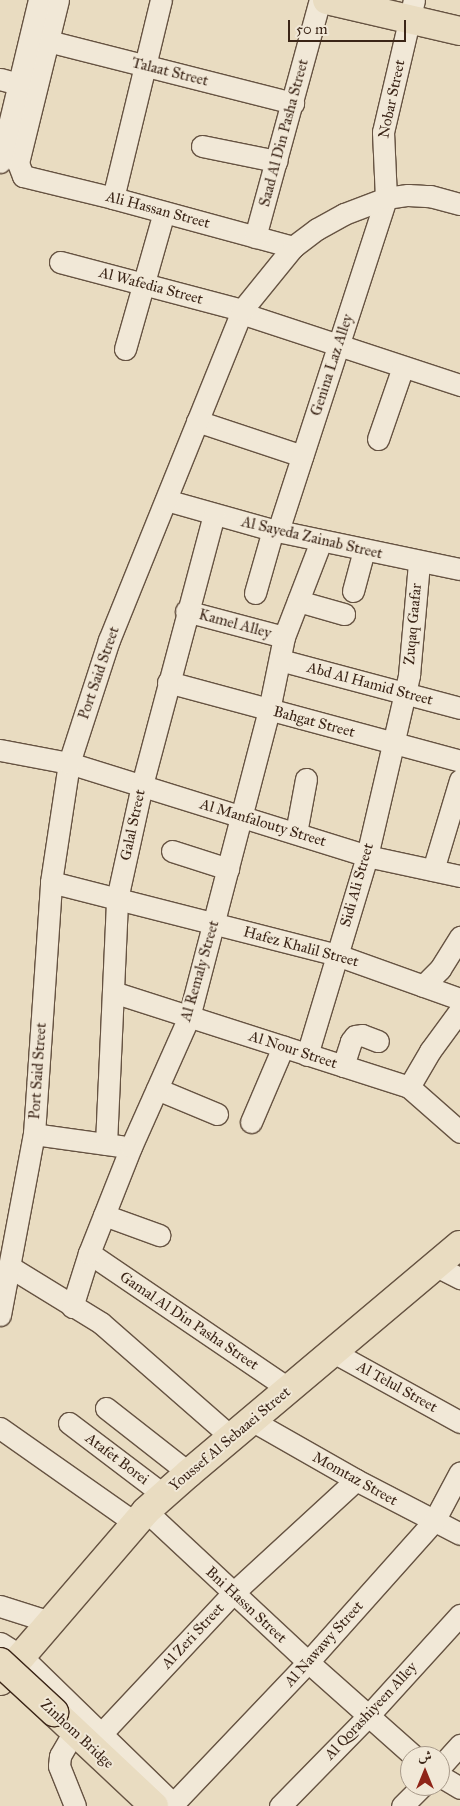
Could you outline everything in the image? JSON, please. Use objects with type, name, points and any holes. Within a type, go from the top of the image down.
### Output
[{"type":"main road","points":[[327,0],[412,10],[460,31]]},
{"type":"main road","name":"Youssef Al Sebaaei Street","points":[[0,1681],[7,1653],[50,1622],[148,1510],[189,1473],[460,1245]]},
{"type":"main road","name":"Zinhom Bridge","points":[[7,1653],[54,1712],[167,1805]]},
{"type":"street","points":[[0,162],[9,82],[39,0]]},
{"type":"street","points":[[48,41],[58,0]]},
{"type":"street","points":[[114,198],[161,0]]},
{"type":"street","name":"Saad Al Din Pasha Street","points":[[255,237],[320,0]]},
{"type":"street","name":"Nobar Street","points":[[386,198],[383,132],[412,10]]},
{"type":"street","name":"Talaat Street","points":[[48,41],[293,102]]},
{"type":"street","name":"Ali Hassan Street","points":[[48,41],[18,163],[23,176],[114,198],[293,247]]},
{"type":"street","points":[[202,146],[276,161]]},
{"type":"street","name":"Port Said Street","points":[[0,1315],[34,1134],[51,882],[69,763],[109,640],[241,312],[293,247],[318,229],[344,214],[386,198],[408,195],[430,196],[460,204]]},
{"type":"street","name":"Genina Laz Alley","points":[[254,593],[302,456],[386,198]]},
{"type":"street","points":[[125,349],[164,212]]},
{"type":"street","name":"Al Wafedia Street","points":[[60,262],[241,312],[338,346],[460,385]]},
{"type":"street","points":[[378,439],[403,367]]},
{"type":"street","points":[[198,420],[302,456]]},
{"type":"street","name":"Al Sayeda Zainab Street","points":[[166,500],[276,531],[460,569]]},
{"type":"street","name":"Galal Street","points":[[106,1144],[117,899],[142,785],[186,611],[214,514]]},
{"type":"street","name":"Al Remaly Street","points":[[72,1307],[88,1253],[131,1147],[189,1017],[269,710],[284,637],[321,541]]},
{"type":"street","points":[[353,591],[364,550]]},
{"type":"street","name":"Zuqaq Gaafar","points":[[392,743],[412,660],[413,618],[419,562]]},
{"type":"street","points":[[298,601],[344,614]]},
{"type":"street","name":"Kamel Alley","points":[[186,611],[284,637]]},
{"type":"street","name":"Abd Al Hamid Street","points":[[280,660],[460,708]]},
{"type":"street","name":"Bahgat Street","points":[[168,682],[460,761]]},
{"type":"street","name":"Sidi Ali Street","points":[[307,1055],[367,856],[392,743]]},
{"type":"street","name":"Al Manfalouty Street","points":[[0,750],[69,763],[367,856],[460,876]]},
{"type":"street","points":[[296,833],[306,779]]},
{"type":"street","points":[[433,870],[460,780]]},
{"type":"street","points":[[172,852],[228,869]]},
{"type":"street","name":"Hafez Khalil Street","points":[[51,882],[337,955],[460,999]]},
{"type":"street","points":[[423,986],[440,969],[460,937]]},
{"type":"street","name":"Al Nour Street","points":[[113,992],[409,1087],[460,1132]]},
{"type":"street","points":[[409,1087],[430,1051],[460,1010]]},
{"type":"street","points":[[343,1066],[351,1041],[355,1036],[378,1041]]},
{"type":"street","points":[[251,1122],[283,1047]]},
{"type":"street","points":[[157,1089],[217,1114]]},
{"type":"street","points":[[34,1134],[131,1147]]},
{"type":"street","points":[[104,1215],[158,1235]]},
{"type":"street","name":"Gamal Al Din Pasha Street","points":[[88,1253],[289,1389]]},
{"type":"street","name":"Momtaz Street","points":[[10,1266],[113,1333],[241,1429],[356,1480],[460,1534]]},
{"type":"street","points":[[436,1266],[460,1278]]},
{"type":"street","name":"Al Telul Street","points":[[333,1352],[460,1422]]},
{"type":"street","points":[[106,1408],[189,1473]]},
{"type":"street","name":"Atafet Borei","points":[[69,1424],[148,1510]]},
{"type":"street","points":[[0,1428],[148,1510]]},
{"type":"street","name":"Al Nawawy Street","points":[[167,1805],[308,1662],[434,1521],[460,1472]]},
{"type":"street","name":"Al Zeri Street","points":[[100,1734],[234,1593],[356,1480]]},
{"type":"street","name":"Bni Hassn Street","points":[[148,1510],[308,1662],[402,1746]]},
{"type":"street","points":[[0,1606],[50,1622]]},
{"type":"street","name":"Al Qorashiyeen Alley","points":[[280,1806],[368,1716],[460,1615]]},
{"type":"street","points":[[7,1653],[100,1734],[167,1805]]},
{"type":"street","points":[[0,1681],[136,1806]]},
{"type":"street","points":[[68,1742],[60,1756],[59,1766],[75,1806]]},
{"type":"street","points":[[450,1756],[460,1745]]},
{"type":"street","points":[[402,1806],[412,1796]]}]
